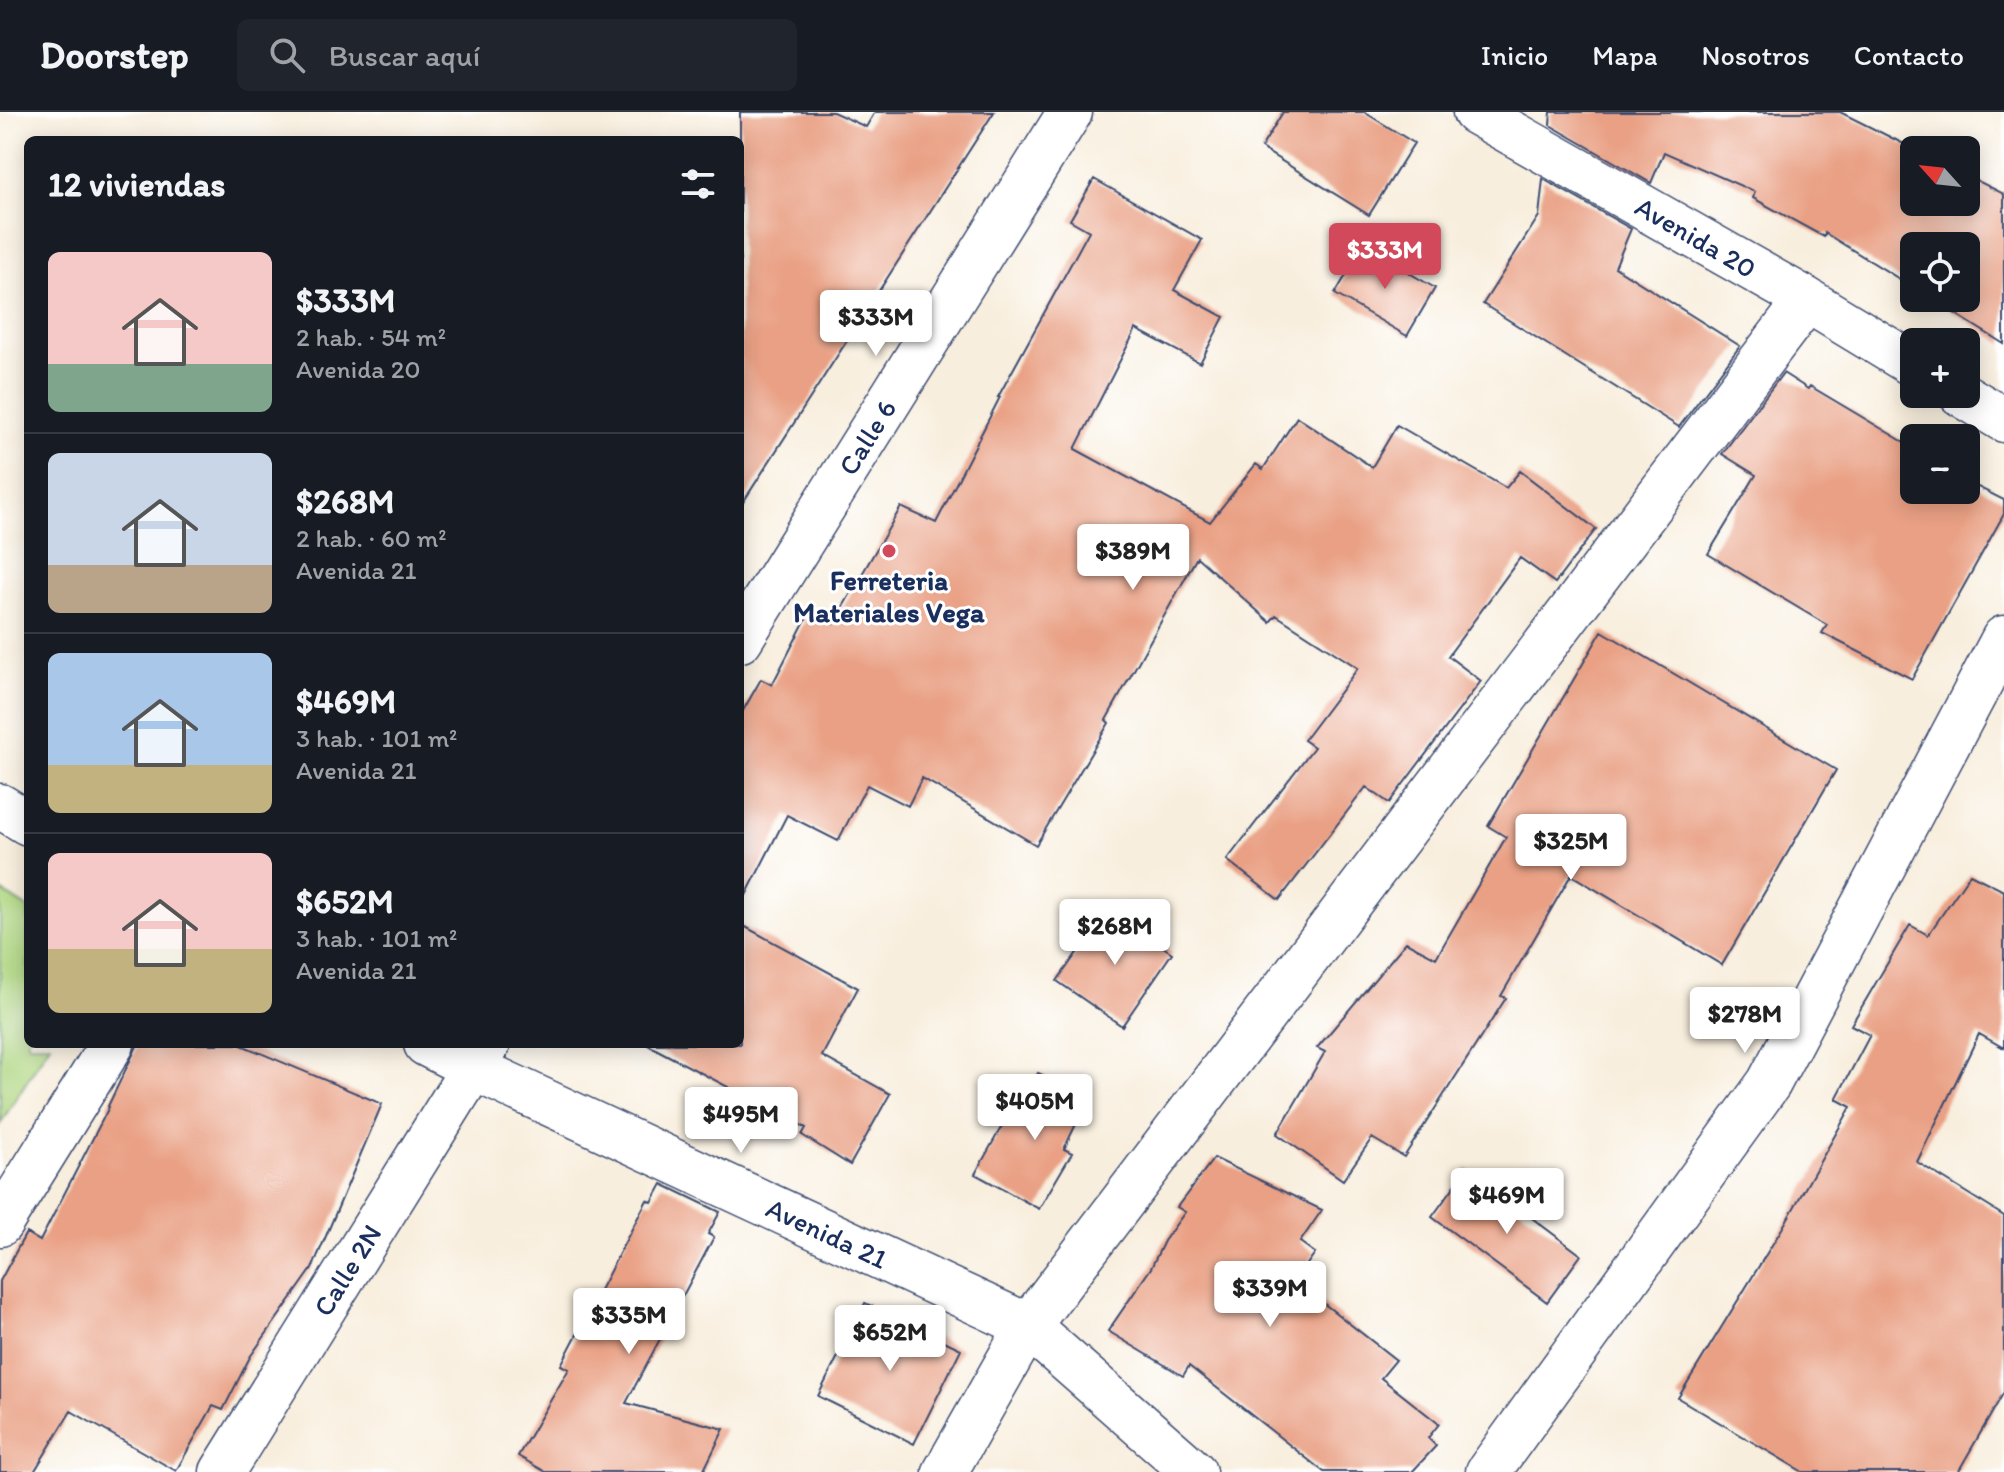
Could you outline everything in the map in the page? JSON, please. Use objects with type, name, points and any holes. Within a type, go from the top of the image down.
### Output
[{"type":"street","name":"Calle 6","points":[[744,634],[1070,112]]},
{"type":"street","name":"Avenida 20","points":[[1475,112],[1807,300],[1900,356]]},
{"type":"street","points":[[945,1472],[1028,1326],[1807,300]]},
{"type":"street","points":[[1980,405],[2004,420]]},
{"type":"street","points":[[1488,1472],[1769,1083],[2004,638]]},
{"type":"street","points":[[0,806],[24,821]]},
{"type":"street","points":[[0,1224],[110,1048]]},
{"type":"street","name":"Avenida 21","points":[[444,1048],[480,1056],[1028,1326],[1194,1472]]},
{"type":"street","name":"Calle 2N","points":[[222,1472],[480,1056]]},
{"type":"green space","points":[[0,890],[24,905],[24,1048],[48,1048],[0,1124]]},
{"type":"building","points":[[740,112],[833,112],[866,127],[875,112],[994,112],[744,501],[744,136],[740,136]]},
{"type":"building","points":[[1283,112],[1364,112],[1414,143],[1369,215],[1261,148]]},
{"type":"building","points":[[1551,112],[1840,112],[1900,142],[1900,216],[1980,216],[1980,182],[2004,194],[2004,344],[1953,312],[1980,312],[1980,232],[1900,232],[1900,279],[1825,233],[1824,237],[1753,198],[1755,192],[1664,152],[1651,183],[1550,125]]},
{"type":"building","points":[[1094,179],[1202,240],[1174,290],[1224,317],[1200,363],[1136,329],[1075,449],[1210,522],[1256,464],[1263,469],[1297,417],[1372,467],[1397,425],[1506,488],[1520,471],[1596,529],[1555,583],[1520,558],[1448,656],[1481,681],[1389,803],[1366,787],[1279,900],[1227,860],[1314,747],[1304,740],[1358,668],[1276,615],[1270,622],[1197,557],[1106,720],[1109,723],[1036,845],[922,778],[908,806],[867,785],[838,841],[787,815],[744,899],[744,709],[761,679],[772,685],[810,611],[833,624],[901,507],[936,523],[998,397],[1089,231],[1070,220]]},
{"type":"building","points":[[1543,179],[1631,229],[1615,267],[1740,346],[1679,427],[1483,304],[1539,216]]},
{"type":"building","points":[[1363,246],[1435,288],[1407,336],[1335,294]]},
{"type":"building","points":[[1783,373],[1900,440],[1900,504],[1980,504],[1980,488],[2004,500],[2004,514],[1912,679],[1822,633],[1827,625],[1708,554],[1756,475],[1722,454]]},
{"type":"building","points":[[1602,631],[1836,770],[1722,965],[1571,875],[1501,996],[1506,998],[1404,1157],[1372,1138],[1343,1180],[1277,1134],[1325,1052],[1317,1048],[1406,942],[1436,958],[1506,837],[1488,826]]},
{"type":"building","points":[[1970,874],[2004,891],[2004,1048],[1979,1034],[1917,1162],[2004,1216],[2004,1392],[1958,1472],[1803,1472],[1678,1398],[1783,1227],[1851,1107],[1836,1099],[1870,1035],[1851,1025],[1910,925],[1928,935]]},
{"type":"building","points":[[1108,909],[1172,953],[1122,1026],[1057,981]]},
{"type":"building","points":[[744,926],[858,988],[822,1056],[890,1094],[850,1165],[802,1135],[806,1128],[654,1048],[744,1048]]},
{"type":"building","points":[[136,1048],[249,1048],[382,1104],[312,1269],[250,1357],[223,1410],[213,1406],[176,1471],[71,1411],[34,1472],[0,1472],[0,1281],[26,1233],[40,1241]]},
{"type":"building","points":[[1038,1073],[1089,1097],[1064,1149],[1072,1153],[1039,1209],[975,1174],[1007,1117],[1015,1121]]},
{"type":"building","points":[[1214,1158],[1322,1210],[1300,1242],[1315,1253],[1295,1281],[1396,1360],[1381,1378],[1439,1424],[1428,1438],[1436,1446],[1412,1472],[1324,1472],[1189,1366],[1183,1376],[1108,1331],[1185,1212],[1177,1207]]},
{"type":"building","points":[[1467,1169],[1581,1255],[1547,1302],[1432,1217]]},
{"type":"building","points":[[662,1184],[720,1212],[708,1234],[714,1237],[626,1403],[724,1429],[703,1472],[546,1472],[518,1456],[569,1369],[561,1365],[647,1200],[652,1202]]},
{"type":"building","points":[[865,1303],[961,1349],[914,1444],[818,1396]]},
{"type":"place","name":"Ferreteria Materiales Vega","points":[[889,551]]}]
